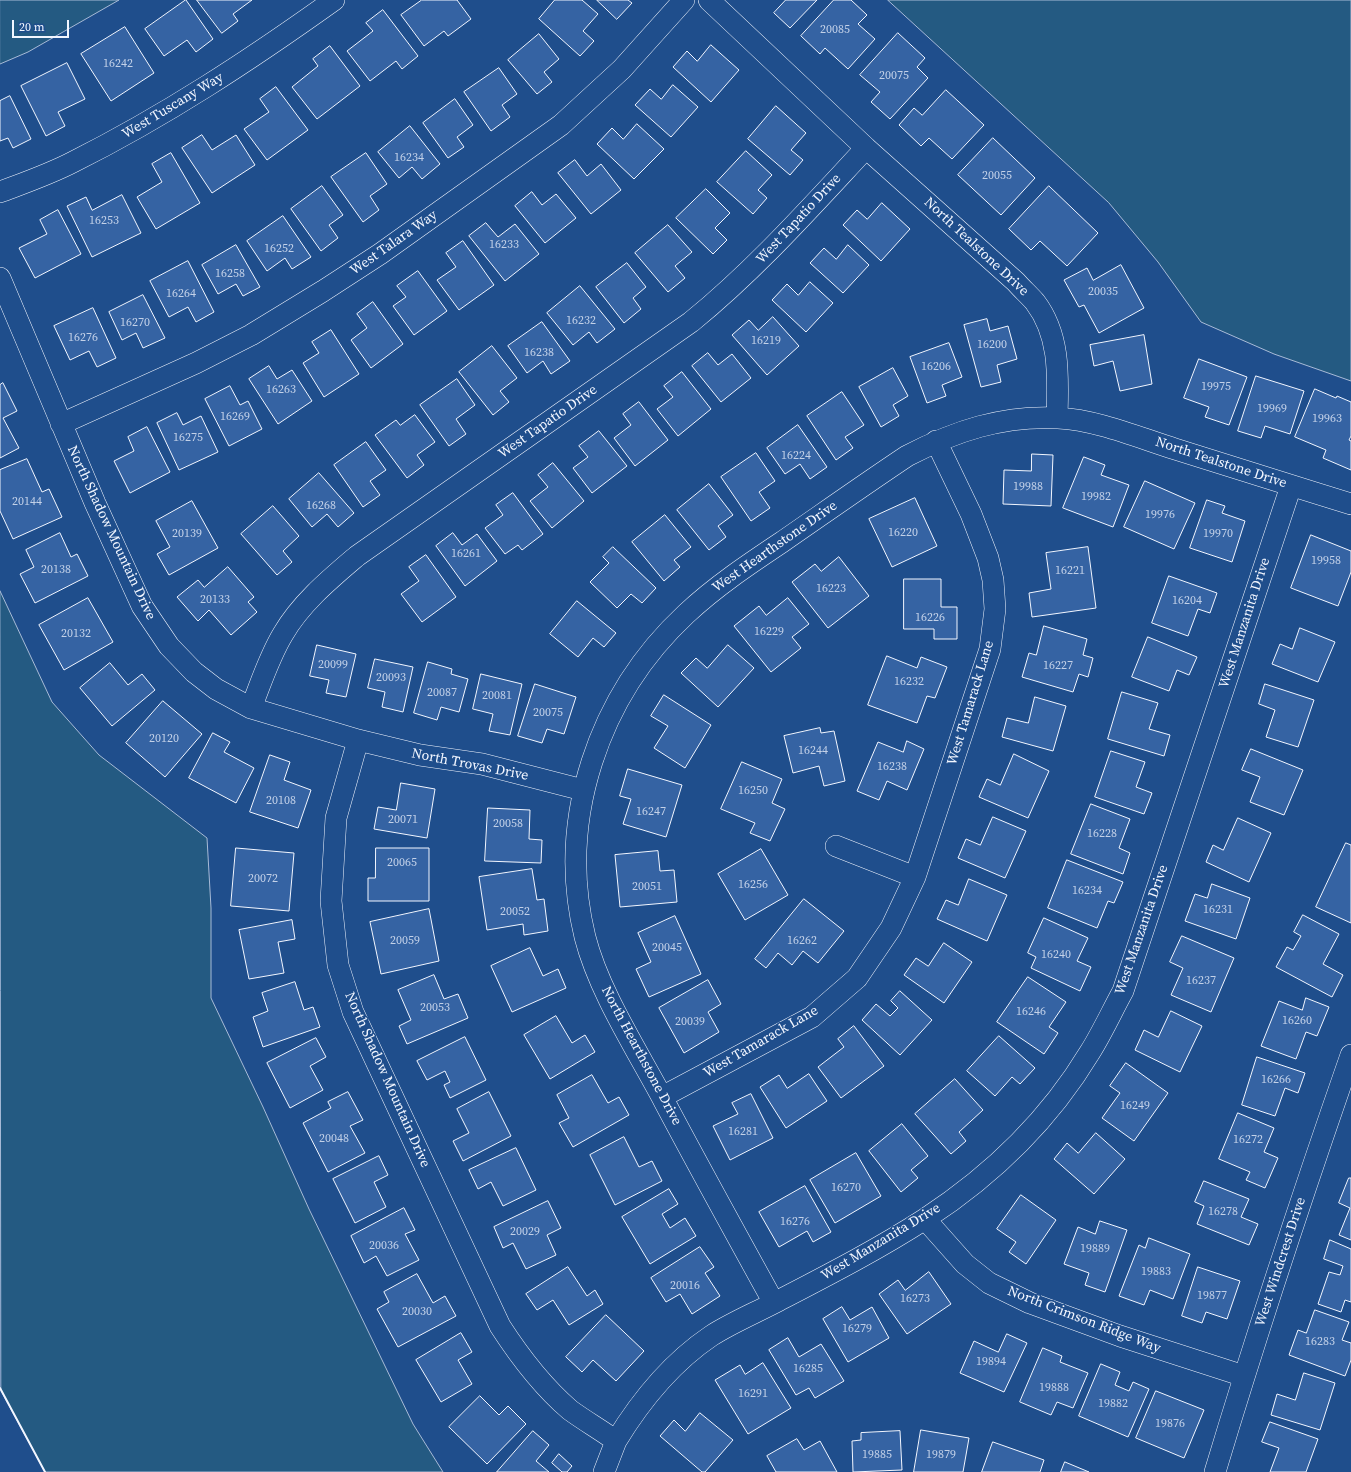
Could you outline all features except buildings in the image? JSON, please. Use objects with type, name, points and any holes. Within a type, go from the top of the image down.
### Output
[{"type":"street","name":"West Tuscany Way","points":[[0,192],[72,163],[143,125],[209,86],[334,0]]},
{"type":"street","name":"West Talara Way","points":[[62,424],[196,363],[251,335],[380,254],[561,125],[622,69],[684,0]]},
{"type":"street","name":"North Tealstone Drive","points":[[709,0],[866,148],[1016,282],[1035,303],[1048,325],[1055,345],[1058,370],[1057,418],[1075,420],[1118,431],[1351,504]]},
{"type":"street","name":"West Tapatio Drive","points":[[251,708],[283,633],[301,609],[324,584],[357,556],[712,305],[758,262],[866,148]]},
{"type":"street","name":"North Shadow Mountain Drive","points":[[0,278],[139,599],[152,623],[169,646],[194,672],[216,689],[251,708],[358,740],[336,818],[331,901],[338,965],[353,1012],[500,1326],[520,1356],[546,1387],[571,1410],[616,1441]]},
{"type":"street","name":"West Hearthstone Drive","points":[[583,790],[607,720],[632,676],[658,642],[716,587],[907,456],[936,441],[978,425],[1021,419],[1057,418]]},
{"type":"street","name":"West Tamarack Lane","points":[[662,1097],[812,1017],[857,978],[891,928],[915,877],[990,649],[995,609],[993,580],[988,558],[971,514],[936,441]]},
{"type":"street","name":"West Manzanita Drive","points":[[616,1441],[650,1391],[680,1361],[712,1336],[853,1262],[925,1218],[977,1180],[1012,1151],[1050,1108],[1090,1053],[1123,991],[1291,486]]},
{"type":"street","name":"North Trovas Drive","points":[[358,740],[420,755],[482,764],[583,790]]},
{"type":"street","name":"North Hearthstone Drive","points":[[583,790],[579,812],[575,864],[579,904],[585,937],[594,964],[622,1026],[774,1303]]},
{"type":"street","points":[[836,846],[915,877]]},
{"type":"street","name":"West Windcrest Drive","points":[[1216,1472],[1244,1376],[1351,1054]]},
{"type":"street","name":"North Crimson Ridge Way","points":[[925,1218],[965,1264],[989,1283],[1030,1303],[1113,1333],[1244,1376]]},
{"type":"street","points":[[604,1472],[616,1441]]},
{"type":"shaded area","points":[[0,0],[119,0],[28,52],[0,64]]},
{"type":"shaded area","points":[[888,0],[1351,0],[1351,381],[1274,354],[1201,322],[1158,262],[1109,203]]},
{"type":"shaded area","points":[[0,591],[52,702],[99,755],[207,838],[211,908],[211,998],[263,1107],[309,1209],[413,1424],[443,1472],[45,1472],[1,1391]]},
{"type":"wall","points":[[0,1388],[45,1472]]}]
